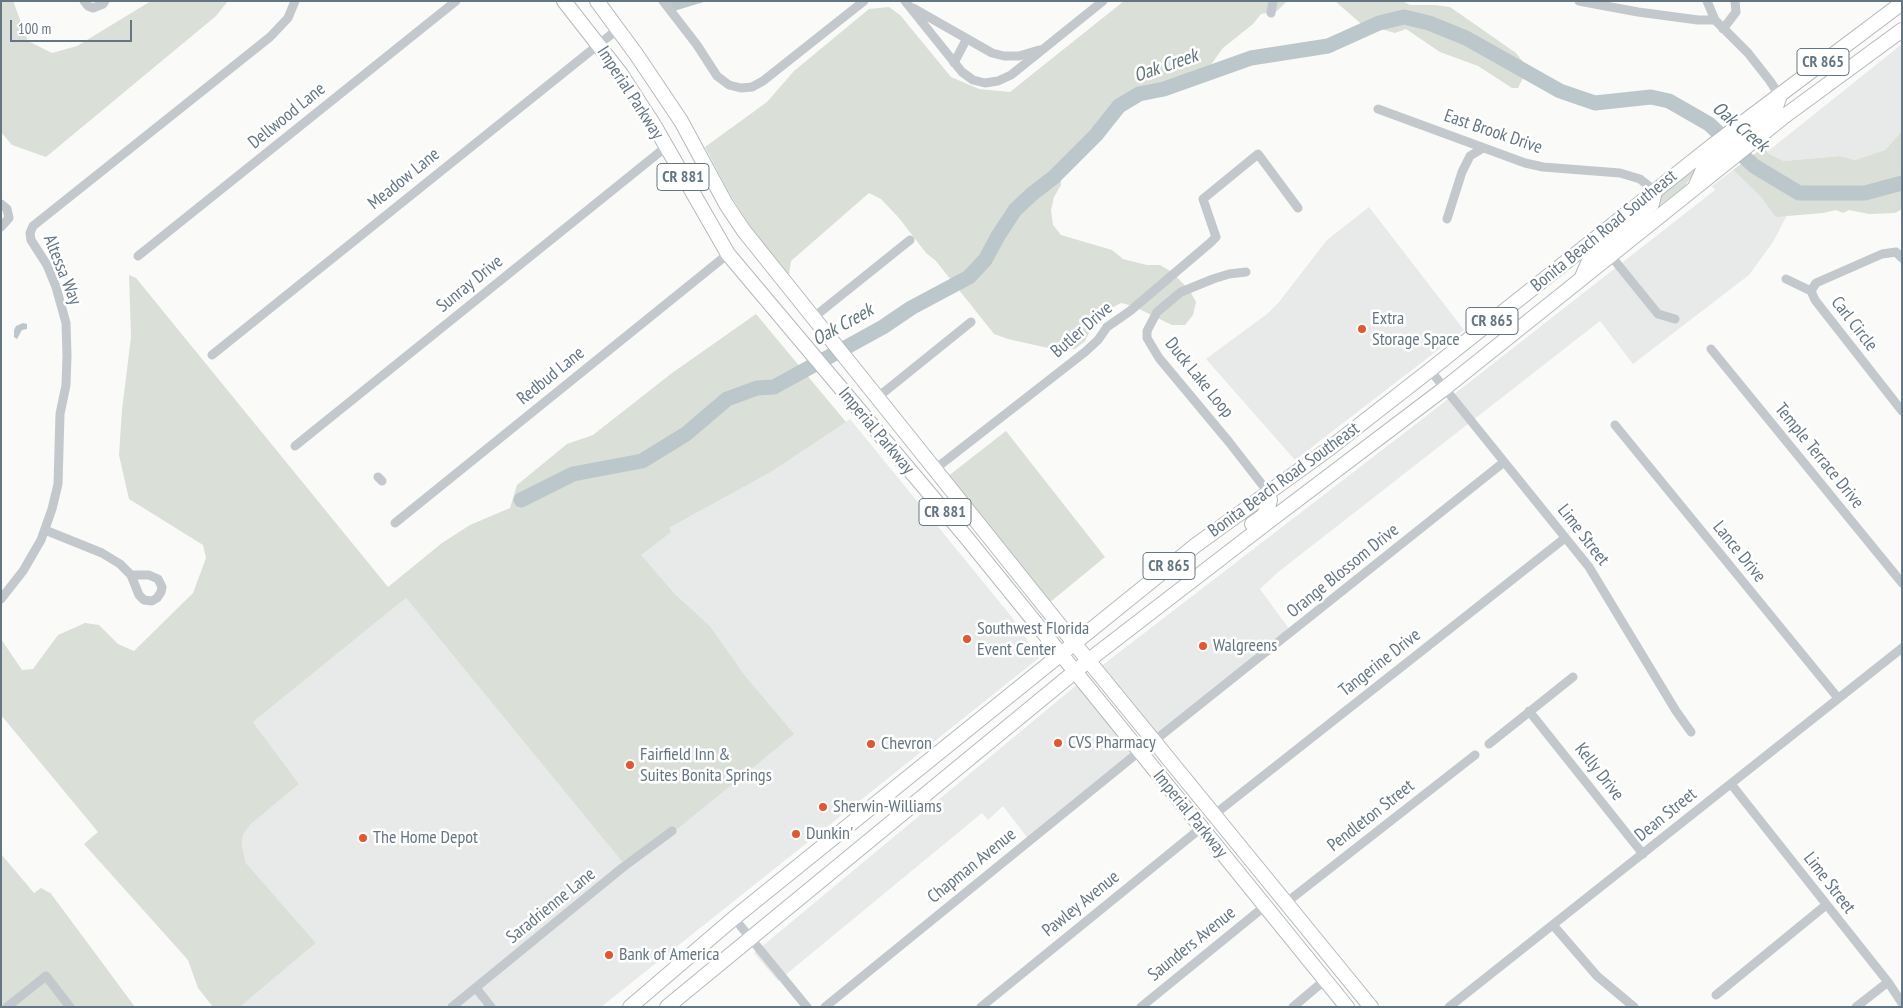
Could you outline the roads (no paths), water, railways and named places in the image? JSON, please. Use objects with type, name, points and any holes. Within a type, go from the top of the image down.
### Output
[{"type":"main road","name":"Imperial Parkway","points":[[564,1],[621,74],[728,254],[1140,751],[1347,1007]]},
{"type":"main road","name":"Imperial Parkway","points":[[597,1],[681,121],[726,204],[740,224],[1074,643],[1287,902],[1370,1007]]},
{"type":"main road","name":"CR 865","points":[[1779,95],[1902,3]]},
{"type":"main road","name":"Bonita Beach Road Southeast","points":[[630,1007],[734,918],[1196,545],[1330,448],[1655,191],[1720,154],[1749,132],[1902,30]]},
{"type":"main road","points":[[1749,132],[1775,110],[1779,95]]},
{"type":"main road","name":"Bonita Beach Road Southeast","points":[[667,1007],[1089,660],[1445,388],[1693,190],[1720,154],[1749,132]]},
{"type":"main road","points":[[1580,280],[1592,254],[1652,204],[1655,191]]},
{"type":"main road","points":[[864,416],[878,397]]},
{"type":"main road","points":[[897,456],[921,472],[928,473],[935,469]]},
{"type":"main road","points":[[1200,574],[1211,556],[1263,516],[1270,500],[1268,492]]},
{"type":"street","points":[[84,1],[93,8],[103,4],[105,1]]},
{"type":"street","name":"Altessa Way","points":[[1,598],[23,571],[45,530],[58,484],[60,414],[66,385],[66,323],[47,265],[31,240],[30,233],[32,227],[270,37],[288,18],[295,1]]},
{"type":"street","name":"Dellwood Lane","points":[[138,256],[456,1]]},
{"type":"street","points":[[663,1],[694,41],[717,76],[729,85],[741,88],[752,87],[763,81],[864,1]]},
{"type":"street","points":[[907,3],[962,72],[973,80],[992,83],[1011,75],[1103,1]]},
{"type":"street","points":[[1271,13],[1273,1]]},
{"type":"street","points":[[1579,1],[1638,12],[1698,20],[1715,20]]},
{"type":"street","points":[[1718,1],[1708,3],[1715,20],[1748,53],[1779,95]]},
{"type":"street","points":[[1723,29],[1736,12],[1735,1]]},
{"type":"street","points":[[907,3],[985,51],[1004,56],[1026,54],[1047,46]]},
{"type":"street","name":"Meadow Lane","points":[[212,355],[618,29]]},
{"type":"street","points":[[954,63],[966,40]]},
{"type":"street","name":"East Brook Drive","points":[[1378,109],[1525,163],[1543,167],[1620,173],[1640,179],[1655,191]]},
{"type":"street","name":"Sunray Drive","points":[[294,446],[666,147]]},
{"type":"street","points":[[1447,219],[1462,172],[1470,156],[1483,148]]},
{"type":"street","name":"Butler Drive","points":[[935,469],[1085,352],[1098,340],[1107,327],[1137,305],[1210,243],[1216,237],[1203,199],[1258,154],[1298,208]]},
{"type":"street","points":[[1,204],[7,209],[9,218],[1,227]]},
{"type":"street","points":[[814,316],[910,240]]},
{"type":"street","name":"Carl Circle","points":[[1902,258],[1896,252],[1882,254],[1816,283],[1811,291],[1815,300],[1902,411]]},
{"type":"street","name":"Redbud Lane","points":[[395,523],[728,254]]},
{"type":"street","points":[[1611,256],[1658,314],[1675,319]]},
{"type":"street","name":"Duck Lake Loop","points":[[1246,272],[1221,276],[1181,292],[1157,312],[1147,331],[1148,338],[1159,358],[1268,492]]},
{"type":"street","points":[[1786,279],[1811,291]]},
{"type":"street","points":[[878,397],[971,322]]},
{"type":"street","name":"Temple Terrace Drive","points":[[1711,349],[1902,583]]},
{"type":"street","name":"Lime Street","points":[[1430,370],[1596,578],[1676,711],[1691,732]]},
{"type":"street","name":"Lance Drive","points":[[1615,425],[1838,698]]},
{"type":"street","name":"Orange Blossom Drive","points":[[1154,741],[1504,462]]},
{"type":"street","points":[[45,530],[102,553],[120,564],[131,575]]},
{"type":"street","name":"Tangerine Drive","points":[[1215,814],[1565,538]]},
{"type":"street","name":"Dean Street","points":[[1449,1007],[1902,648]]},
{"type":"street","points":[[1489,744],[1573,676]]},
{"type":"street","name":"Kelly Drive","points":[[1530,711],[1643,854]]},
{"type":"street","name":"Chapman Avenue","points":[[825,1007],[1140,751]]},
{"type":"street","name":"Pendleton Street","points":[[1287,902],[1475,755]]},
{"type":"street","name":"Lime Street","points":[[1731,784],[1888,982],[1902,1003]]},
{"type":"street","name":"Pawley Avenue","points":[[981,1007],[1201,828]]},
{"type":"street","name":"Saradrienne Lane","points":[[452,1007],[464,1003],[476,988],[622,868],[672,831]]},
{"type":"street","points":[[1716,996],[1826,905]]},
{"type":"street","name":"Saunders Avenue","points":[[1141,1007],[1265,906]]},
{"type":"street","points":[[734,918],[807,1007]]},
{"type":"street","points":[[1553,925],[1597,976],[1634,1007]]},
{"type":"street","points":[[7,1007],[46,976],[70,1007]]},
{"type":"street","points":[[1293,1007],[1325,980]]},
{"type":"street","points":[[1856,1007],[1888,982]]},
{"type":"street","points":[[476,988],[491,1007]]},
{"type":"waterway","name":"Oak Creek","points":[[521,500],[573,474],[642,461],[686,434],[727,399],[757,388],[774,387],[969,277],[985,260],[1015,210],[1054,177],[1096,135],[1119,106],[1139,94],[1164,89],[1251,58],[1328,46],[1379,23],[1404,17],[1429,23],[1466,38],[1560,91],[1595,103],[1651,97],[1669,101],[1709,124],[1754,166],[1799,193],[1865,193],[1902,183]]},
{"type":"place","name":"Extra Storage Space","points":[[1362,329]]},
{"type":"place","name":"Southwest Florida Event Center","points":[[967,639]]},
{"type":"place","name":"Walgreens","points":[[1203,646]]},
{"type":"place","name":"CVS Pharmacy","points":[[1058,743]]},
{"type":"place","name":"Chevron","points":[[871,744]]},
{"type":"place","name":"Fairfield Inn & Suites Bonita Springs","points":[[630,765]]},
{"type":"place","name":"Sherwin-Williams","points":[[823,807]]},
{"type":"place","name":"Dunkin'","points":[[796,834]]},
{"type":"place","name":"The Home Depot","points":[[363,838]]},
{"type":"place","name":"Bank of America","points":[[609,955]]}]
